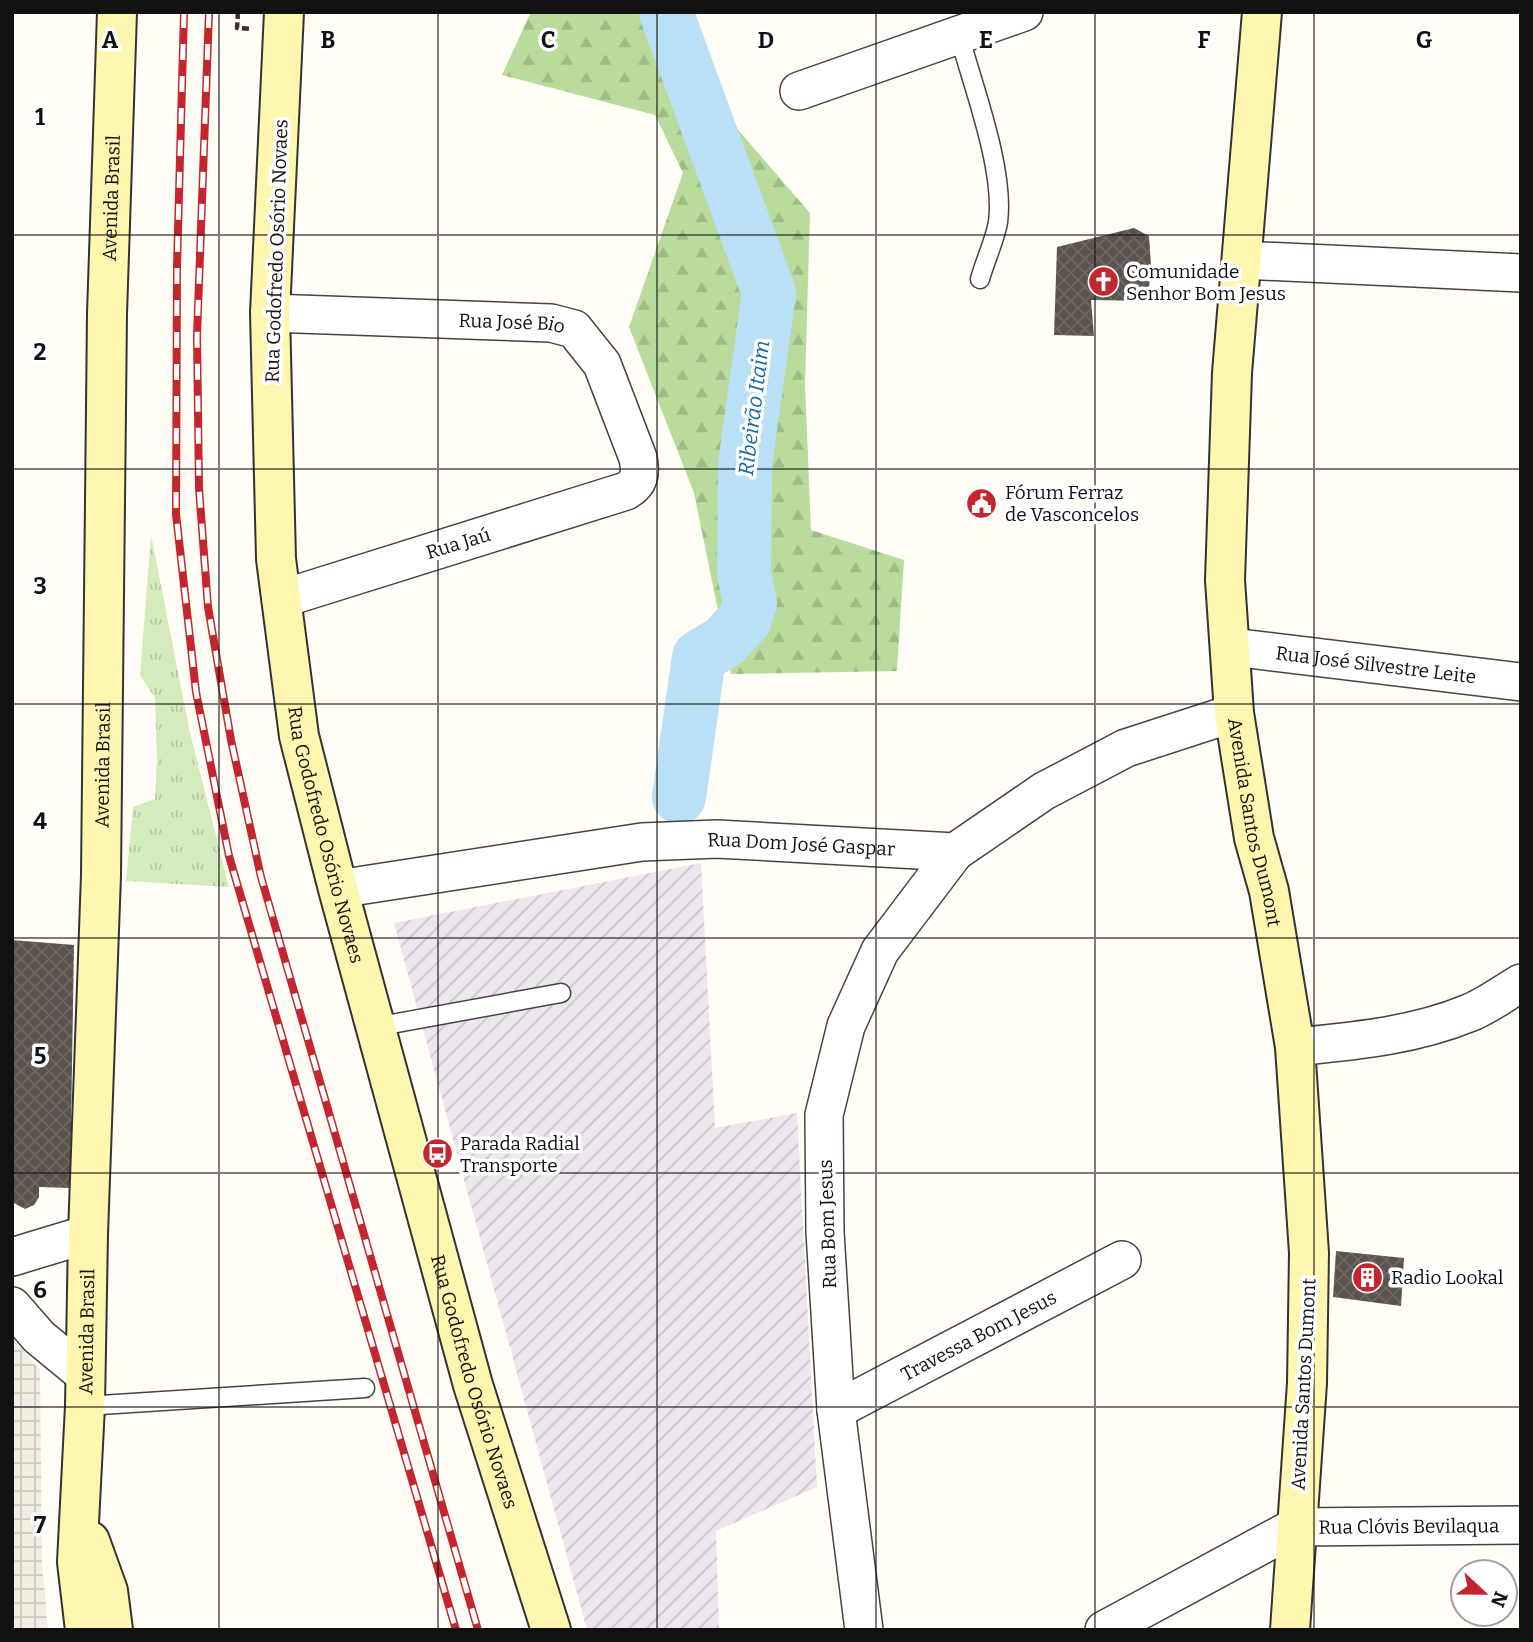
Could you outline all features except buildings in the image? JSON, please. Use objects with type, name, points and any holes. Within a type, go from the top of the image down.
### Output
[{"type":"main road","name":"Avenida Brasil","points":[[85,1630],[77,1562],[81,1517],[101,874],[107,314],[117,12]]},
{"type":"main road","name":"Avenida Santos Dumont","points":[[1262,12],[1232,373],[1226,554],[1234,713],[1254,838],[1269,891],[1295,1047],[1309,1253],[1307,1383],[1290,1630]]},
{"type":"main road","name":"Rua Godofredo Osório Novaes","points":[[269,16],[270,313],[276,559],[299,736],[473,1385],[551,1630]]},
{"type":"main road","name":"Avenida Brasil","points":[[81,1517],[108,1591],[113,1630]]},
{"type":"street","points":[[799,91],[1024,12]]},
{"type":"street","points":[[1242,260],[1521,273]]},
{"type":"street","name":"Rua José Bio","points":[[270,313],[551,323],[575,329],[602,364],[638,458],[640,471],[634,486]]},
{"type":"street","name":"Rua Jaú","points":[[281,598],[634,486]]},
{"type":"street","name":"Rua José Silvestre Leite","points":[[1232,647],[1521,682]]},
{"type":"street","points":[[956,852],[1044,790],[1126,748],[1234,713]]},
{"type":"street","name":"Rua Dom José Gaspar","points":[[338,889],[642,842],[717,839],[956,852]]},
{"type":"street","name":"Rua Bom Jesus","points":[[864,1630],[836,1410],[825,1232],[824,1115],[846,1026],[880,951],[956,852]]},
{"type":"street","points":[[1295,1047],[1376,1039],[1411,1032],[1471,1013],[1521,984]]},
{"type":"street","points":[[12,1257],[88,1234]]},
{"type":"street","name":"Travessa Bom Jesus","points":[[836,1410],[1122,1260]]},
{"type":"street","points":[[12,1306],[85,1390]]},
{"type":"street","name":"Rua Clóvis Bevilaqua","points":[[1295,1527],[1521,1525]]},
{"type":"street","points":[[1104,1630],[1295,1527]]},
{"type":"lane","points":[[959,35],[987,133],[997,191],[998,222],[980,279]]},
{"type":"lane","points":[[375,1027],[561,993]]},
{"type":"lane","points":[[85,1390],[365,1388]]},
{"type":"path","points":[[238,12],[237,28],[253,29],[269,16]]},
{"type":"shaded area","points":[[701,863],[715,1128],[797,1113],[817,1487],[716,1531],[719,1630],[587,1630],[394,923]]},
{"type":"shaded area","points":[[12,1338],[40,1370],[42,1563],[48,1630],[12,1630]]},
{"type":"green space","points":[[531,12],[688,12],[727,117],[810,213],[805,384],[811,530],[904,560],[897,671],[731,674],[694,493],[629,327],[683,173],[655,115],[502,75]]},
{"type":"green space","points":[[151,535],[190,733],[229,887],[126,881],[133,807],[155,799],[155,698],[140,675]]},
{"type":"waterway","name":"Ribeirão Itaim","points":[[666,12],[769,293],[745,464],[744,573],[750,603],[745,619],[724,642],[699,657],[679,797]]},
{"type":"railway","points":[[184,12],[177,267],[176,514],[196,692],[229,856],[456,1630]]},
{"type":"railway","points":[[209,12],[197,336],[199,488],[208,607],[231,740],[261,877],[478,1630]]},
{"type":"place","name":"Comunidade Senhor Bom Jesus","points":[[1103,282]]},
{"type":"place","name":"Fórum Ferraz de Vasconcelos","points":[[982,503]]},
{"type":"place","name":"Parada Radial Transporte","points":[[437,1154]]},
{"type":"place","name":"Radio Lookal","points":[[1368,1277]]}]
